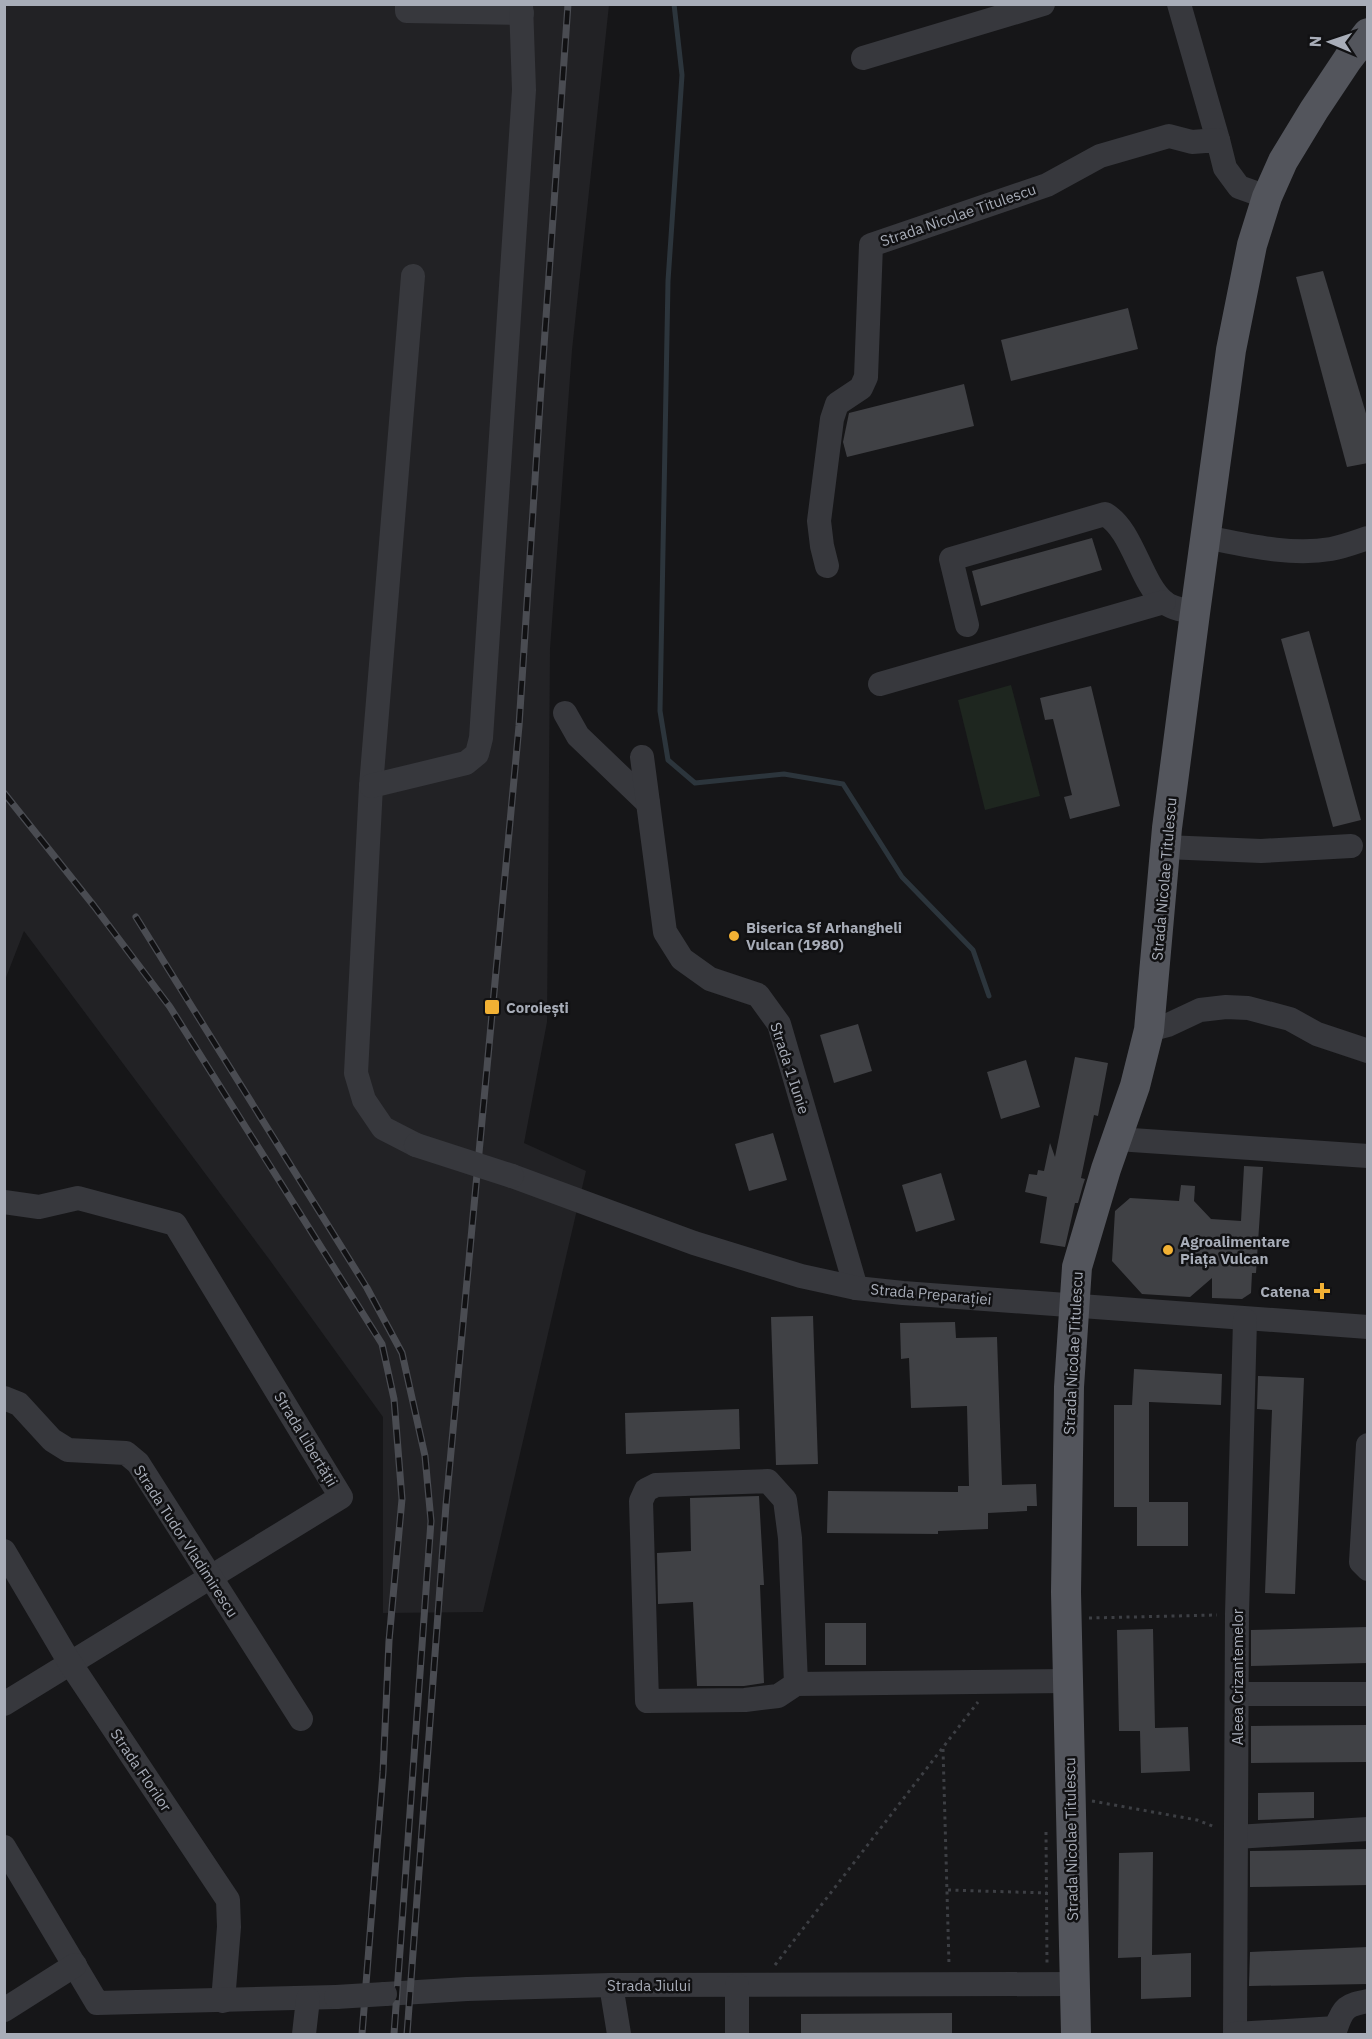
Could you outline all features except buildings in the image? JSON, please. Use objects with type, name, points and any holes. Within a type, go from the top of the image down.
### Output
[{"type":"main road","name":"Strada Nicolae Titulescu","points":[[1076,2034],[1067,1618],[1067,1466],[1073,1305],[1080,1257],[1138,1075],[1149,1030],[1165,847],[1195,613],[1229,362],[1252,245],[1267,197],[1283,161],[1348,58],[1368,33]]},
{"type":"street","points":[[371,786],[466,763],[477,754],[481,738],[524,90],[521,9],[407,10],[407,4]]},
{"type":"street","points":[[863,58],[1044,4]]},
{"type":"street","points":[[1179,4],[1225,168],[1239,187],[1267,197]]},
{"type":"street","name":"Strada Nicolae Titulescu","points":[[827,566],[819,521],[832,419],[837,404],[861,388],[866,376],[871,245],[1047,185],[1100,156],[1169,136],[1192,142],[1218,140]]},
{"type":"street","name":"Strada Preparației","points":[[413,276],[371,786],[356,1073],[364,1100],[383,1128],[416,1145],[512,1176],[694,1243],[801,1276],[856,1288],[1245,1320],[1368,1327]]},
{"type":"street","points":[[967,625],[951,560],[1105,514],[1112,518],[1155,591],[1164,602],[1172,607],[1195,613]]},
{"type":"street","points":[[1205,537],[1252,546],[1297,551],[1332,549],[1368,538]]},
{"type":"street","points":[[880,684],[1164,602]]},
{"type":"street","points":[[565,713],[578,736],[648,803]]},
{"type":"street","name":"Strada 1 Iunie","points":[[642,757],[665,932],[682,959],[710,979],[758,995],[779,1024],[856,1288]]},
{"type":"street","points":[[1165,847],[1261,851],[1351,846]]},
{"type":"street","points":[[1149,1030],[1168,1025],[1200,1010],[1226,1007],[1248,1008],[1290,1019],[1317,1034],[1368,1051]]},
{"type":"street","points":[[1117,1139],[1368,1155]]},
{"type":"street","name":"Strada Libertății","points":[[4,1202],[39,1207],[78,1198],[175,1224],[341,1497],[4,1704]]},
{"type":"street","name":"Aleea Crizantemelor","points":[[1245,1320],[1237,1614],[1235,2034],[1336,2028],[1340,2014],[1349,2005],[1368,2001]]},
{"type":"street","name":"Strada Tudor Vladimirescu","points":[[4,1398],[19,1404],[52,1440],[68,1450],[126,1453],[138,1463],[301,1719]]},
{"type":"street","points":[[1368,1445],[1360,1562],[1368,1569]]},
{"type":"street","points":[[796,1684],[790,1538],[785,1500],[768,1481],[656,1485],[646,1490],[641,1501],[647,1701],[745,1700],[778,1696],[796,1684],[1068,1681]]},
{"type":"street","name":"Strada Florilor","points":[[4,1551],[70,1663],[228,1900],[229,1927],[223,2001]]},
{"type":"street","points":[[1237,1694],[1368,1694]]},
{"type":"street","points":[[1236,1837],[1368,1830]]},
{"type":"street","points":[[4,1847],[75,1965],[4,2010]]},
{"type":"street","name":"Strada Jiului","points":[[75,1965],[96,2003],[308,1999],[467,1989],[611,1985],[1075,1984]]},
{"type":"street","points":[[611,1985],[619,2034]]},
{"type":"street","points":[[737,2034],[748,1985]]},
{"type":"street","points":[[304,2034],[308,1999]]},
{"type":"path","points":[[1067,1618],[1237,1614]]},
{"type":"path","points":[[748,1985],[994,1682]]},
{"type":"path","points":[[943,1747],[950,1984]]},
{"type":"path","points":[[1070,1797],[1197,1820],[1236,1837]]},
{"type":"path","points":[[948,1890],[1047,1893]]},
{"type":"shaded area","points":[[5,5],[609,5],[572,350],[550,649],[547,1022],[524,1143],[586,1171],[483,1612],[383,1613],[383,1417],[269,1259],[24,931],[5,980]]},
{"type":"shaded area","points":[[1011,685],[1040,796],[985,810],[958,700]]},
{"type":"waterway","points":[[674,4],[682,75],[668,281],[660,711],[668,760],[695,783],[784,774],[843,784],[902,877],[973,950],[989,996]]},
{"type":"railway","points":[[407,2034],[446,1505],[519,726],[568,4]]},
{"type":"railway","points":[[4,793],[94,906],[170,1007],[382,1344],[394,1399],[402,1499],[389,1641],[383,1772],[362,2034]]},
{"type":"railway","points":[[136,917],[367,1288],[402,1353],[425,1456],[431,1521],[394,2034]]},
{"type":"place","name":"Biserica Sf Arhangheli Vulcan (1980)","points":[[734,936]]},
{"type":"place","name":"Coroiești","points":[[492,1007]]},
{"type":"place","name":"Agroalimentare Piața Vulcan","points":[[1168,1250]]},
{"type":"place","name":"Catena","points":[[1322,1291]]}]
